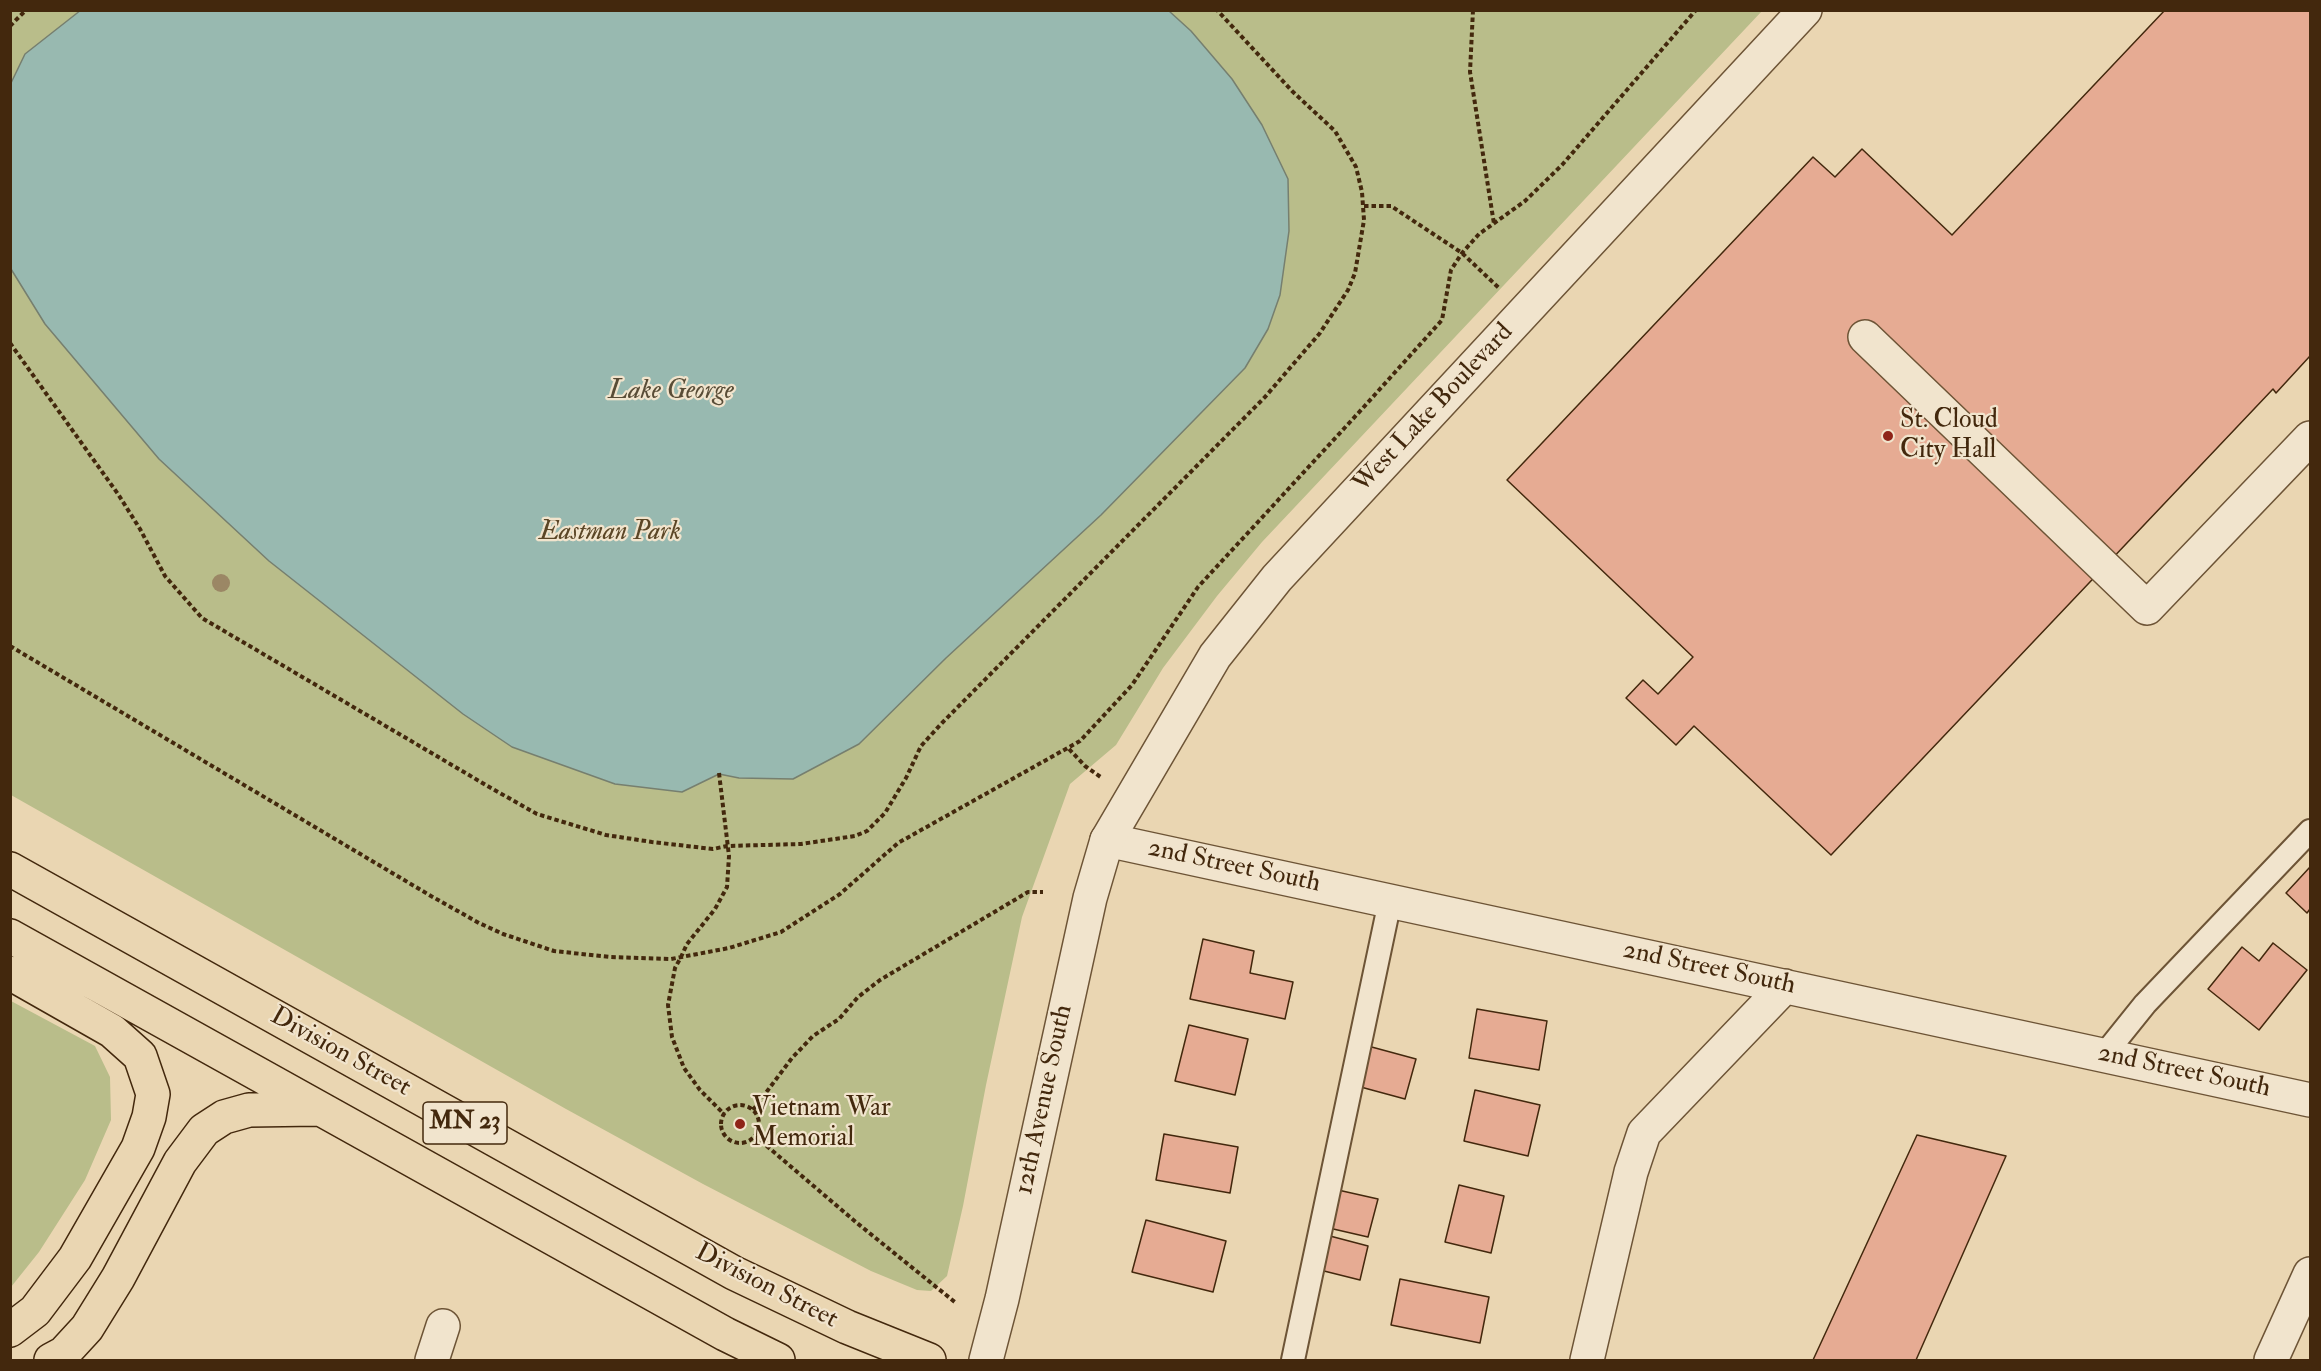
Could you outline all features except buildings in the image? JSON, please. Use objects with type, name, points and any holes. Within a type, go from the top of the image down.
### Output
[{"type":"highway","name":"Division Street","points":[[10,869],[734,1273],[847,1327],[929,1360]]},
{"type":"highway","name":"MN 23","points":[[10,936],[725,1334],[778,1360]]},
{"type":"highway","points":[[10,973],[112,1031],[140,1056],[153,1094],[149,1117],[138,1148],[75,1258],[35,1311],[10,1330]]},
{"type":"highway","points":[[51,1360],[64,1353],[87,1328],[118,1278],[180,1162],[204,1130],[224,1117],[249,1110],[320,1109]]},
{"type":"street","name":"West Lake Boulevard","points":[[1107,840],[1215,656],[1276,578],[1805,10]]},
{"type":"street","points":[[1865,337],[2147,608],[2310,438]]},
{"type":"street","name":"2nd Street South","points":[[1107,840],[2310,1100]]},
{"type":"street","name":"12th Avenue South","points":[[986,1360],[1002,1299],[1090,898],[1107,840]]},
{"type":"street","points":[[1587,1360],[1632,1172],[1644,1133],[1785,986]]},
{"type":"street","points":[[2271,1360],[2310,1275]]},
{"type":"street","points":[[432,1360],[442,1326]]},
{"type":"lane","points":[[2104,1055],[2145,1004],[2310,831]]},
{"type":"lane","points":[[1293,1360],[1390,901]]},
{"type":"path","points":[[10,26],[26,10]]},
{"type":"path","points":[[10,343],[118,494],[165,576],[202,618],[537,814],[606,835],[713,849],[727,846],[801,844],[840,840],[867,831],[876,824],[892,802],[921,746],[1257,405],[1320,333],[1348,290],[1355,273],[1364,220],[1364,207],[1356,167],[1335,131],[1292,92],[1217,10]]},
{"type":"path","points":[[1473,10],[1470,72],[1494,224]]},
{"type":"path","points":[[10,646],[479,923],[503,934],[554,951],[610,957],[671,959],[729,948],[781,932],[840,894],[898,843],[1080,741],[1132,685],[1198,586],[1442,320],[1451,270],[1462,253],[1479,234],[1525,201],[1562,165],[1696,10]]},
{"type":"path","points":[[1364,207],[1391,206],[1462,253],[1524,312]]},
{"type":"path","points":[[1069,749],[1085,766],[1102,779]]},
{"type":"path","points":[[719,774],[727,846],[728,887],[715,909],[695,933],[675,968],[668,1005],[672,1037],[684,1068],[700,1090],[724,1114]]},
{"type":"path","points":[[753,1110],[792,1058],[813,1036],[839,1019],[858,997],[880,980],[1028,892],[1043,892]]},
{"type":"path","points":[[736,1105],[753,1110],[759,1123],[755,1136],[738,1143],[727,1139],[721,1128],[724,1114],[736,1105]]},
{"type":"path","points":[[755,1136],[956,1303]]},
{"type":"green space","name":"Eastman Park","points":[[11,11],[1762,11],[1262,542],[1217,596],[1163,668],[1116,745],[1070,784],[1022,917],[947,1276],[931,1291],[917,1290],[871,1271],[703,1184],[11,795]]},
{"type":"green space","points":[[11,1001],[95,1046],[110,1077],[111,1120],[85,1180],[39,1252],[11,1287]]},
{"type":"water","name":"Lake George","points":[[81,10],[1169,11],[1191,31],[1232,79],[1262,125],[1288,179],[1289,231],[1280,295],[1268,329],[1245,368],[1101,515],[946,658],[859,744],[793,779],[739,778],[719,774],[682,792],[615,784],[512,747],[463,714],[269,561],[159,459],[45,324],[11,269],[11,83],[25,54]]},
{"type":"place","name":"St. Cloud City Hall","points":[[1888,436]]},
{"type":"place","name":"Vietnam War Memorial","points":[[740,1124]]}]
